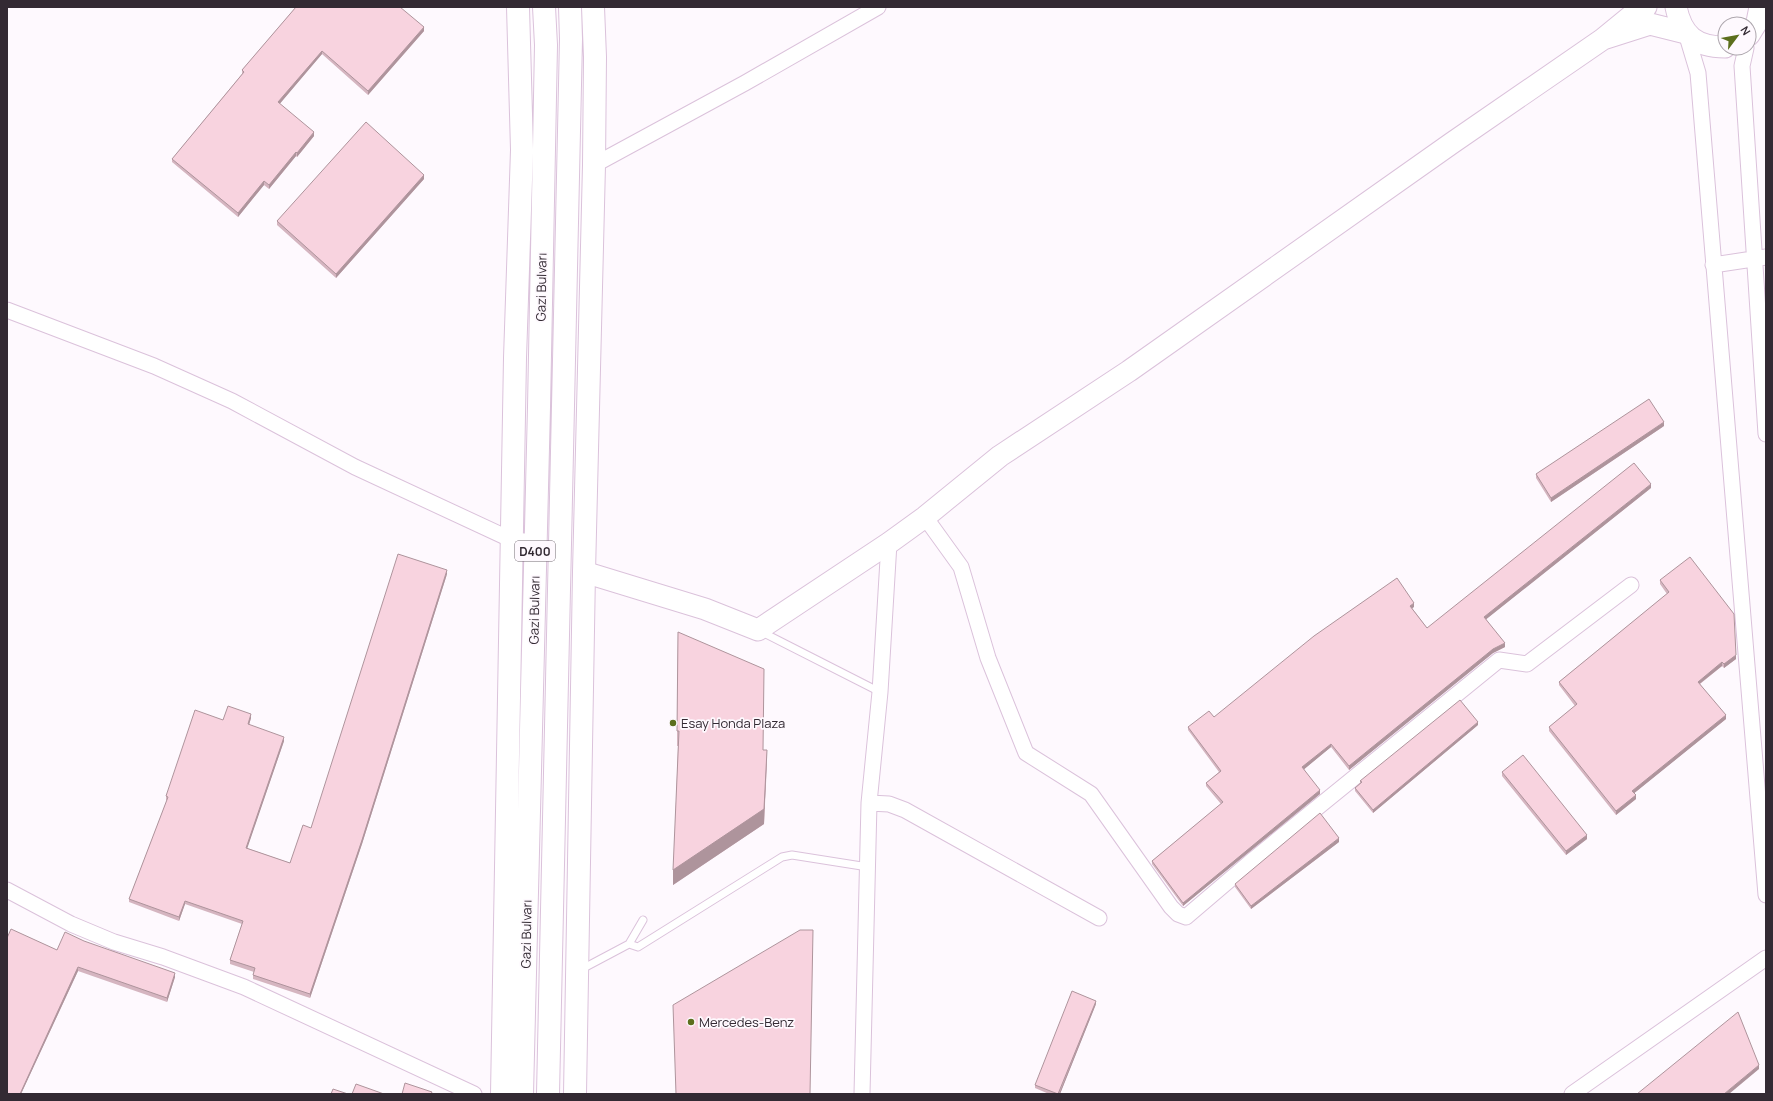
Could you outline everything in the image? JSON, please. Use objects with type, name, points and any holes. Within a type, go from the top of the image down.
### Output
[{"type":"highway","points":[[502,1094],[512,540],[522,150],[518,7]]},
{"type":"highway","name":"Gazi Bulvarı","points":[[522,1094],[536,542],[546,52],[544,7]]},
{"type":"highway","name":"Gazi Bulvarı","points":[[548,1094],[565,399],[571,48],[570,7]]},
{"type":"highway","points":[[578,1092],[576,972],[594,165],[595,57],[593,7]]},
{"type":"main road","points":[[584,572],[705,609],[758,630],[890,543],[925,517],[1000,456],[1129,371],[1452,143],[1603,39],[1636,12],[1646,7]]},
{"type":"main road","points":[[1676,7],[1679,20],[1686,33],[1697,42],[1711,47],[1717,47]]},
{"type":"main road","points":[[1757,22],[1760,8]]},
{"type":"main road","points":[[1603,39],[1650,24],[1686,33]]},
{"type":"street","points":[[594,165],[745,83],[878,7]]},
{"type":"street","points":[[1686,33],[1698,73],[1766,895]]},
{"type":"street","points":[[1744,56],[1742,66],[1760,258],[1766,434]]},
{"type":"street","points":[[1713,265],[1760,258]]},
{"type":"street","points":[[7,310],[154,366],[232,402],[355,467],[512,540],[536,542]]},
{"type":"street","points":[[925,517],[961,567],[988,658],[1026,753],[1091,794],[1171,907],[1178,914],[1186,917],[1254,859],[1499,660],[1527,664],[1631,585]]},
{"type":"street","points":[[862,1094],[869,802],[880,692],[890,543]]},
{"type":"street","points":[[869,802],[889,804],[905,810],[1099,918]]},
{"type":"street","points":[[7,890],[71,924],[114,942],[163,957],[244,987],[474,1094]]},
{"type":"street","points":[[1572,1094],[1766,958]]},
{"type":"lane","points":[[758,630],[880,692]]},
{"type":"lane","points":[[629,944],[638,946],[782,857],[792,855],[868,868]]},
{"type":"lane","points":[[576,972],[629,944],[643,920]]},
{"type":"building","points":[[296,7],[400,7],[424,27],[368,91],[322,51],[278,102],[314,132],[269,185],[264,181],[238,213],[172,159],[244,72],[242,70]]},
{"type":"building","points":[[366,122],[424,175],[336,274],[277,221]]},
{"type":"building","points":[[1649,399],[1664,422],[1551,498],[1536,474]]},
{"type":"building","points":[[1634,463],[1651,484],[1484,617],[1505,643],[1493,649],[1349,766],[1331,744],[1302,767],[1320,790],[1183,903],[1152,861],[1223,802],[1206,783],[1221,771],[1188,727],[1209,711],[1214,717],[1314,636],[1397,578],[1414,603],[1410,606],[1427,628]]},
{"type":"building","points":[[398,554],[447,570],[362,840],[310,994],[253,975],[255,968],[230,960],[243,921],[185,901],[179,917],[129,899],[168,797],[166,796],[195,710],[223,720],[228,706],[251,714],[248,724],[284,737],[246,848],[290,863],[303,825],[311,828]]},
{"type":"building","points":[[1690,557],[1734,614],[1736,655],[1724,664],[1722,662],[1698,682],[1726,715],[1632,791],[1636,795],[1616,811],[1549,727],[1577,704],[1559,682],[1669,592],[1660,580]]},
{"type":"building","points":[[678,632],[764,669],[763,750],[767,750],[764,809],[673,870],[679,731],[677,731]]},
{"type":"building","points":[[1460,700],[1478,722],[1373,810],[1355,788],[1362,782],[1360,781]]},
{"type":"building","points":[[1523,755],[1587,835],[1566,851],[1502,772]]},
{"type":"building","points":[[1320,813],[1339,838],[1251,906],[1235,884]]},
{"type":"building","points":[[11,929],[57,950],[65,932],[84,941],[175,973],[167,998],[78,967],[20,1094],[7,1094],[7,938]]},
{"type":"building","points":[[800,930],[813,930],[810,1094],[676,1094],[673,1005]]},
{"type":"building","points":[[1072,991],[1096,1001],[1058,1094],[1035,1085]]},
{"type":"building","points":[[1738,1012],[1759,1065],[1724,1094],[1637,1094]]},
{"type":"building","points":[[405,1083],[432,1092],[431,1094],[402,1094]]},
{"type":"building","points":[[356,1084],[384,1094],[352,1094]]},
{"type":"building","points":[[333,1089],[348,1094],[331,1094]]},
{"type":"place","name":"Esay Honda Plaza","points":[[673,723]]},
{"type":"place","name":"Mercedes-Benz","points":[[691,1022]]}]
